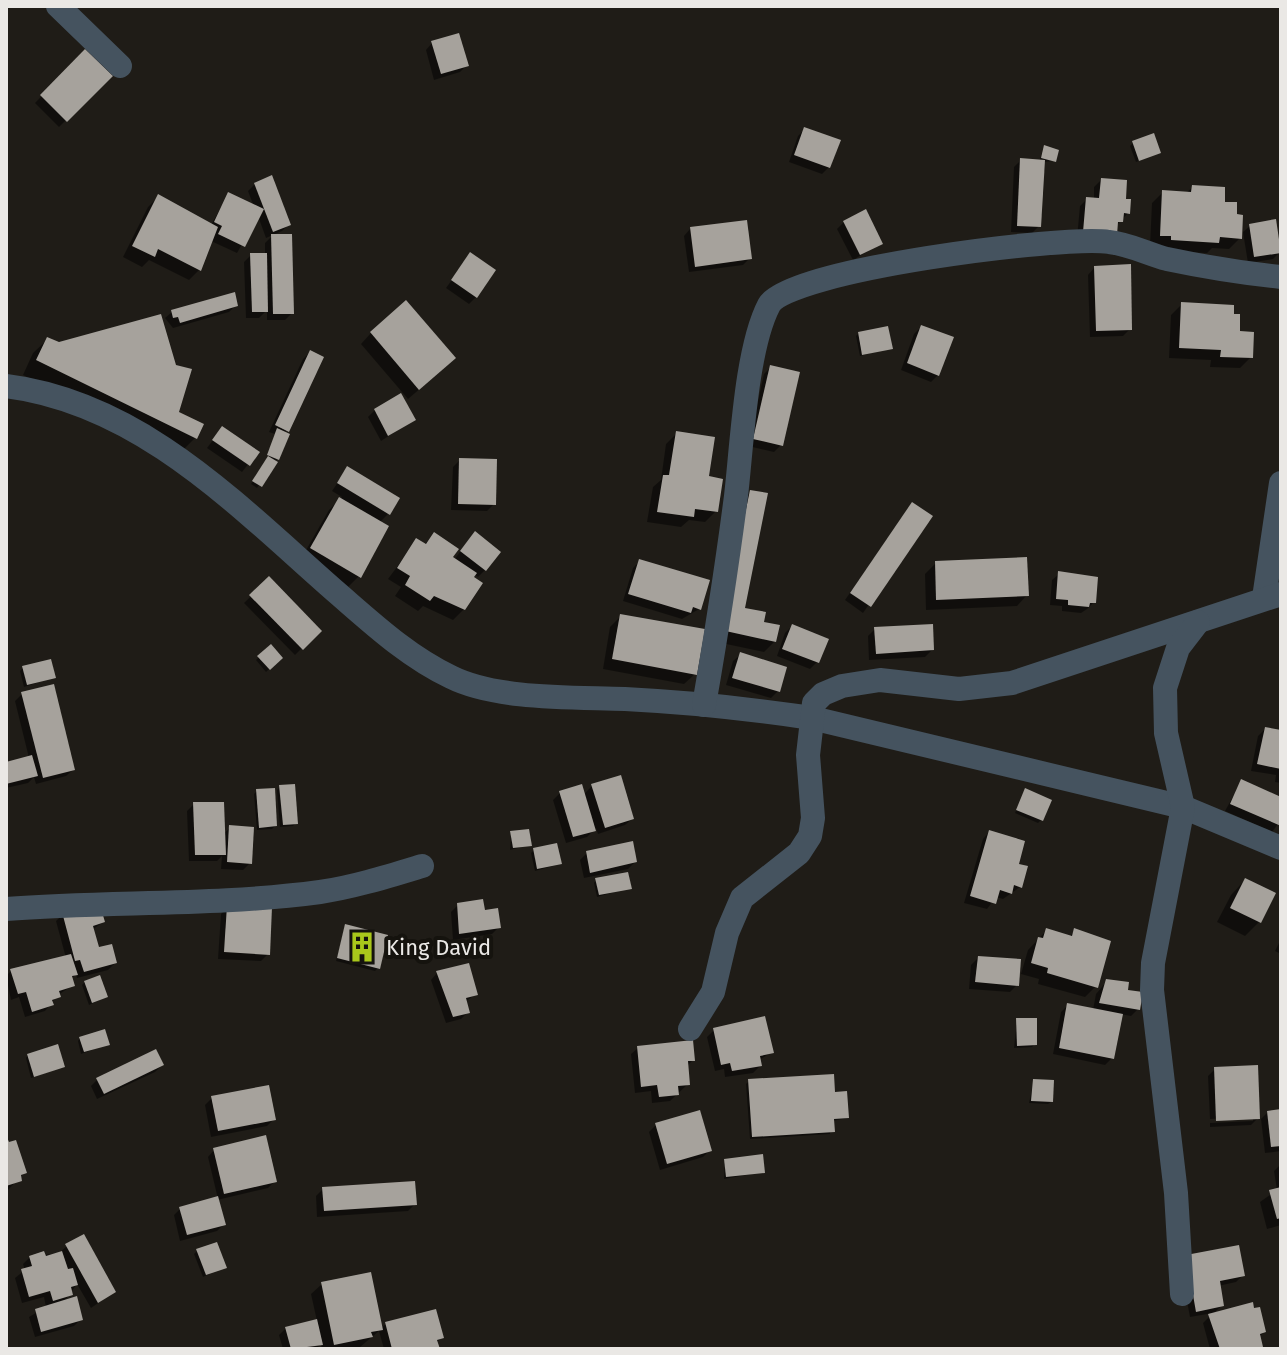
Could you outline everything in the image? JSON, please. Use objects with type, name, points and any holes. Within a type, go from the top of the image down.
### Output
[{"type":"street","points":[[58,6],[120,66]]},
{"type":"street","points":[[704,705],[754,362],[770,301],[780,294],[831,277],[986,248],[1081,240],[1111,242],[1205,267],[1281,277]]},
{"type":"street","points":[[6,386],[56,397],[146,436],[224,491],[407,652],[456,679],[516,692],[704,705],[812,718],[1183,807],[1281,848]]},
{"type":"street","points":[[690,1029],[713,992],[727,933],[742,898],[799,853],[810,836],[813,818],[808,755],[814,703],[823,694],[842,686],[880,680],[959,689],[1012,683],[1272,596],[1281,483]]},
{"type":"street","points":[[1182,1294],[1176,1193],[1152,990],[1153,963],[1183,807],[1163,711],[1169,671],[1178,648],[1198,622]]},
{"type":"street","points":[[6,909],[96,902],[205,902],[321,892],[422,866]]},
{"type":"building","points":[[459,33],[469,66],[441,74],[431,41]]},
{"type":"building","points":[[85,49],[113,76],[67,122],[40,95]]},
{"type":"building","points":[[804,127],[841,140],[830,168],[794,155]]},
{"type":"building","points":[[1154,133],[1161,153],[1139,161],[1132,141]]},
{"type":"building","points":[[1044,145],[1059,150],[1056,162],[1041,158]]},
{"type":"building","points":[[1020,158],[1045,160],[1041,227],[1017,226]]},
{"type":"building","points":[[272,175],[291,225],[273,232],[254,183]]},
{"type":"building","points":[[1101,178],[1127,180],[1126,199],[1131,199],[1130,214],[1124,213],[1123,222],[1118,222],[1117,235],[1083,232],[1086,197],[1099,198]]},
{"type":"building","points":[[1192,185],[1225,187],[1225,202],[1237,202],[1237,214],[1243,215],[1242,239],[1220,237],[1219,243],[1171,240],[1171,236],[1160,236],[1162,190],[1191,192]]},
{"type":"building","points":[[228,192],[264,209],[245,247],[218,234],[222,226],[214,222]]},
{"type":"building","points":[[158,194],[218,227],[201,271],[158,249],[155,257],[132,246]]},
{"type":"building","points":[[866,209],[883,244],[860,255],[843,221]]},
{"type":"building","points":[[1276,219],[1281,253],[1254,257],[1249,224]]},
{"type":"building","points":[[747,220],[752,259],[695,267],[690,227]]},
{"type":"building","points":[[271,234],[292,234],[294,314],[273,314]]},
{"type":"building","points":[[470,252],[496,270],[477,298],[451,280]]},
{"type":"building","points":[[250,253],[267,253],[268,312],[252,312]]},
{"type":"building","points":[[1131,264],[1132,330],[1096,331],[1094,266]]},
{"type":"building","points":[[235,292],[238,306],[180,323],[178,317],[173,318],[171,310]]},
{"type":"building","points":[[406,300],[456,358],[419,390],[370,332]]},
{"type":"building","points":[[1181,302],[1234,305],[1234,314],[1240,314],[1240,331],[1254,332],[1253,358],[1220,357],[1221,350],[1179,348]]},
{"type":"building","points":[[161,314],[176,365],[192,369],[179,412],[204,424],[197,439],[36,360],[47,337],[59,342]]},
{"type":"building","points":[[921,325],[954,337],[939,376],[907,363]]},
{"type":"building","points":[[888,326],[893,349],[862,355],[858,332]]},
{"type":"building","points":[[310,350],[324,357],[289,432],[275,425]]},
{"type":"building","points":[[770,365],[800,372],[783,446],[753,439]]},
{"type":"building","points":[[401,393],[416,420],[388,436],[374,409]]},
{"type":"building","points":[[222,426],[260,452],[250,466],[212,440]]},
{"type":"building","points":[[277,428],[290,434],[279,460],[267,455]]},
{"type":"building","points":[[676,431],[715,437],[709,476],[723,479],[718,512],[695,509],[694,517],[657,512],[663,475],[669,475]]},
{"type":"building","points":[[268,456],[278,462],[262,487],[252,481]]},
{"type":"building","points":[[459,458],[497,459],[496,505],[458,504]]},
{"type":"building","points":[[347,466],[400,498],[390,515],[337,483]]},
{"type":"building","points":[[750,490],[768,493],[745,608],[766,612],[764,622],[780,625],[776,642],[721,630]]},
{"type":"building","points":[[339,497],[389,526],[361,578],[310,548]]},
{"type":"building","points":[[912,502],[933,516],[871,607],[850,593]]},
{"type":"building","points":[[475,531],[501,552],[486,571],[460,551]]},
{"type":"building","points":[[434,532],[459,549],[453,557],[477,573],[474,577],[483,583],[465,610],[434,596],[430,601],[405,585],[410,576],[397,568],[416,538],[426,544]]},
{"type":"building","points":[[1027,557],[1029,596],[936,600],[935,561]]},
{"type":"building","points":[[639,559],[710,580],[701,610],[693,607],[691,613],[628,594]]},
{"type":"building","points":[[1058,571],[1098,577],[1096,603],[1090,603],[1089,607],[1068,605],[1068,600],[1056,599]]},
{"type":"building","points":[[269,576],[322,631],[303,650],[249,595]]},
{"type":"building","points":[[620,614],[705,629],[697,675],[612,659]]},
{"type":"building","points":[[792,624],[829,639],[819,663],[782,649]]},
{"type":"building","points":[[933,624],[934,650],[876,654],[874,627]]},
{"type":"building","points":[[271,644],[283,658],[270,670],[257,656]]},
{"type":"building","points":[[740,652],[787,667],[780,692],[732,678]]},
{"type":"building","points":[[51,659],[56,678],[27,685],[22,666]]},
{"type":"building","points":[[54,684],[75,770],[43,778],[21,692]]},
{"type":"building","points":[[1265,727],[1281,730],[1281,769],[1257,764]]},
{"type":"building","points":[[32,755],[38,776],[6,784],[6,762]]},
{"type":"building","points":[[621,775],[634,819],[605,828],[591,784]]},
{"type":"building","points":[[1241,779],[1281,797],[1281,826],[1230,804]]},
{"type":"building","points":[[295,784],[298,824],[283,825],[279,785]]},
{"type":"building","points":[[582,784],[596,831],[573,837],[559,791]]},
{"type":"building","points":[[275,788],[277,826],[259,828],[256,789]]},
{"type":"building","points":[[1025,788],[1052,800],[1043,821],[1016,810]]},
{"type":"building","points":[[193,802],[224,802],[226,855],[195,855]]},
{"type":"building","points":[[229,825],[254,827],[252,864],[227,862]]},
{"type":"building","points":[[529,829],[532,846],[513,848],[510,831]]},
{"type":"building","points":[[989,830],[1025,841],[1019,864],[1028,866],[1022,888],[1014,885],[1012,894],[1000,890],[996,904],[970,896]]},
{"type":"building","points":[[633,841],[637,862],[590,873],[586,851]]},
{"type":"building","points":[[557,843],[562,864],[537,869],[533,848]]},
{"type":"building","points":[[628,872],[632,889],[599,895],[595,878]]},
{"type":"building","points":[[1245,878],[1276,893],[1261,923],[1230,908]]},
{"type":"building","points":[[483,899],[485,910],[498,908],[501,928],[459,934],[457,903]]},
{"type":"building","points":[[99,902],[105,922],[93,926],[99,947],[112,944],[117,963],[84,972],[80,960],[75,961],[62,912]]},
{"type":"building","points":[[227,905],[272,907],[270,955],[224,952]]},
{"type":"building","name":"King David","points":[[345,924],[388,935],[380,969],[337,958]]},
{"type":"building","points":[[1046,928],[1072,936],[1074,928],[1111,941],[1098,988],[1047,973],[1048,968],[1031,963],[1038,937],[1043,938]]},
{"type":"building","points":[[71,954],[78,975],[72,976],[75,986],[59,991],[61,997],[52,1000],[54,1005],[32,1012],[26,992],[18,994],[10,969]]},
{"type":"building","points":[[978,956],[1021,959],[1019,986],[975,982]]},
{"type":"building","points":[[469,963],[478,995],[466,998],[470,1013],[453,1017],[436,971]]},
{"type":"building","points":[[100,975],[108,997],[92,1003],[84,981]]},
{"type":"building","points":[[1106,979],[1129,982],[1128,990],[1143,992],[1140,1010],[1099,1003]]},
{"type":"building","points":[[1067,1003],[1123,1014],[1114,1059],[1059,1048]]},
{"type":"building","points":[[765,1016],[774,1053],[760,1056],[762,1066],[732,1071],[730,1063],[721,1065],[713,1028]]},
{"type":"building","points":[[1016,1018],[1037,1018],[1037,1045],[1017,1046]]},
{"type":"building","points":[[105,1029],[110,1045],[84,1052],[79,1037]]},
{"type":"building","points":[[693,1040],[695,1061],[688,1061],[690,1085],[678,1086],[679,1095],[659,1097],[657,1085],[641,1087],[637,1046]]},
{"type":"building","points":[[58,1044],[65,1067],[34,1077],[27,1054]]},
{"type":"building","points":[[156,1049],[164,1065],[104,1094],[96,1078]]},
{"type":"building","points":[[1258,1065],[1260,1119],[1216,1121],[1214,1067]]},
{"type":"building","points":[[834,1074],[835,1092],[847,1091],[849,1118],[834,1119],[835,1132],[752,1137],[748,1079]]},
{"type":"building","points":[[1033,1079],[1054,1080],[1053,1102],[1031,1101]]},
{"type":"building","points":[[269,1085],[276,1120],[218,1131],[211,1096]]},
{"type":"building","points":[[1281,1109],[1281,1146],[1271,1147],[1267,1111]]},
{"type":"building","points":[[700,1110],[712,1151],[667,1164],[655,1123]]},
{"type":"building","points":[[6,1135],[9,1142],[16,1140],[27,1173],[21,1175],[22,1181],[6,1186]]},
{"type":"building","points":[[266,1135],[277,1182],[224,1194],[213,1148]]},
{"type":"building","points":[[763,1154],[765,1173],[726,1177],[724,1159]]},
{"type":"building","points":[[415,1181],[417,1205],[324,1211],[322,1187]]},
{"type":"building","points":[[1281,1187],[1281,1218],[1277,1219],[1269,1190]]},
{"type":"building","points":[[218,1196],[226,1225],[187,1235],[179,1207]]},
{"type":"building","points":[[84,1234],[116,1292],[98,1303],[65,1244]]},
{"type":"building","points":[[217,1242],[227,1268],[206,1275],[196,1249]]},
{"type":"building","points":[[1239,1245],[1245,1276],[1220,1281],[1224,1306],[1196,1312],[1186,1255]]},
{"type":"building","points":[[44,1251],[46,1256],[62,1251],[68,1269],[73,1268],[78,1285],[71,1287],[73,1295],[53,1301],[50,1291],[29,1297],[21,1269],[32,1266],[29,1256]]},
{"type":"building","points":[[371,1272],[383,1330],[371,1332],[373,1337],[334,1345],[321,1282]]},
{"type":"building","points":[[77,1296],[83,1320],[41,1332],[35,1309]]},
{"type":"building","points":[[1253,1302],[1254,1308],[1260,1307],[1266,1332],[1260,1334],[1263,1347],[1220,1349],[1208,1314]]},
{"type":"building","points":[[436,1309],[444,1338],[437,1340],[440,1349],[392,1349],[385,1322]]},
{"type":"building","points":[[317,1319],[323,1345],[291,1349],[285,1327]]},
{"type":"place","name":"King David","points":[[362,947]]}]
